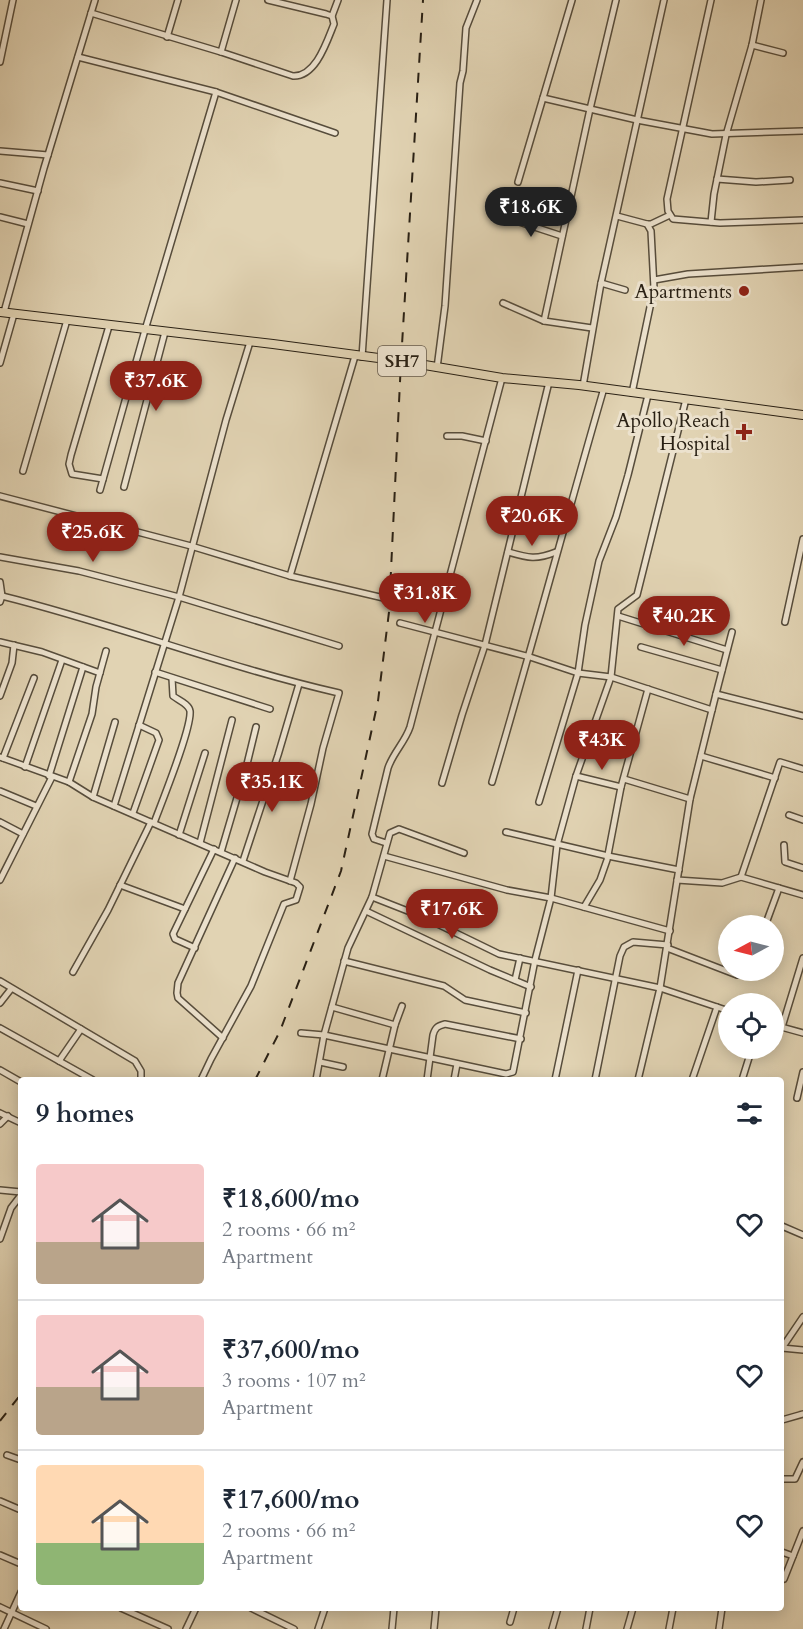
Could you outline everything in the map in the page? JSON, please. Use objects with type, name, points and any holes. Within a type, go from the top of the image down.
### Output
[{"type":"main road","name":"SH7","points":[[2,312],[250,342],[502,378],[604,388],[803,415]]},
{"type":"street","points":[[0,62],[14,0]]},
{"type":"street","points":[[2,312],[96,0]]},
{"type":"street","points":[[167,36],[178,0]]},
{"type":"street","points":[[221,52],[236,0]]},
{"type":"street","points":[[268,0],[332,16]]},
{"type":"street","points":[[91,13],[293,76],[300,76],[320,58],[334,24],[332,16],[338,0]]},
{"type":"street","points":[[290,576],[359,357],[387,0]]},
{"type":"street","points":[[437,368],[445,306],[460,83],[466,28],[477,0]]},
{"type":"street","points":[[518,182],[572,0]]},
{"type":"street","points":[[544,321],[561,236],[616,0]]},
{"type":"street","points":[[583,386],[601,284],[664,0]]},
{"type":"street","points":[[711,0],[666,199],[670,215],[679,220],[711,222],[803,220]]},
{"type":"street","points":[[711,222],[726,135],[752,45],[761,0]]},
{"type":"street","points":[[752,45],[783,54]]},
{"type":"street","points":[[78,57],[216,92],[335,133]]},
{"type":"street","points":[[100,490],[216,92]]},
{"type":"street","points":[[543,98],[637,120],[726,135],[803,131]]},
{"type":"street","points":[[0,151],[48,155]]},
{"type":"street","points":[[717,179],[756,182],[790,180]]},
{"type":"street","points":[[0,183],[38,191]]},
{"type":"street","points":[[617,216],[651,224],[670,215]]},
{"type":"street","points":[[0,218],[28,224]]},
{"type":"street","points":[[507,218],[561,236]]},
{"type":"street","points":[[632,393],[654,280],[651,231],[647,224]]},
{"type":"street","points":[[654,280],[688,274],[803,267]]},
{"type":"street","points":[[601,284],[625,290]]},
{"type":"street","points":[[503,303],[544,321],[592,328]]},
{"type":"street","points":[[0,363],[14,314]]},
{"type":"street","points":[[23,471],[67,320]]},
{"type":"street","points":[[103,479],[72,474],[69,464],[109,326]]},
{"type":"street","points":[[124,487],[165,332]]},
{"type":"street","points":[[114,806],[179,597],[226,420],[250,342]]},
{"type":"street","points":[[386,843],[374,839],[372,834],[390,762],[403,744],[410,727],[502,378]]},
{"type":"street","points":[[442,783],[485,645],[549,382]]},
{"type":"street","points":[[492,782],[530,657],[556,552],[604,388]]},
{"type":"street","points":[[539,802],[578,673],[599,561],[616,517],[648,395]]},
{"type":"street","points":[[301,1033],[324,1035],[506,1074],[513,1072],[551,898],[557,845],[576,776],[611,677],[618,609],[637,595],[686,399]]},
{"type":"street","points":[[447,436],[462,436],[486,441]]},
{"type":"street","points":[[0,496],[191,546],[290,576],[388,598]]},
{"type":"street","points":[[785,622],[803,539]]},
{"type":"street","points":[[508,552],[530,558],[543,557],[556,552]]},
{"type":"street","points":[[0,557],[80,572],[179,597],[339,646]]},
{"type":"street","points":[[0,582],[1,599],[54,609],[299,684],[339,693],[290,881]]},
{"type":"street","points":[[618,616],[727,650]]},
{"type":"street","points":[[400,623],[530,657],[578,673],[611,677],[712,710]]},
{"type":"street","points":[[639,1077],[660,988],[690,799],[732,632]]},
{"type":"street","points":[[0,642],[42,652],[100,673]]},
{"type":"street","points":[[0,696],[12,663],[14,645]]},
{"type":"street","points":[[641,646],[722,670]]},
{"type":"street","points":[[69,782],[93,714],[106,651]]},
{"type":"street","points":[[26,767],[62,660]]},
{"type":"street","points":[[0,880],[51,776],[82,667]]},
{"type":"street","points":[[155,672],[270,709]]},
{"type":"street","points":[[34,678],[2,758],[69,782],[93,797],[300,887],[296,900],[284,904],[251,986],[203,1077]]},
{"type":"street","points":[[73,972],[153,823],[176,762],[190,711],[188,706],[173,696],[172,678]]},
{"type":"street","points":[[243,861],[299,684]]},
{"type":"street","points":[[584,907],[600,880],[608,856],[621,787],[648,689]]},
{"type":"street","points":[[716,694],[803,716]]},
{"type":"street","points":[[200,843],[232,720]]},
{"type":"street","points":[[93,797],[115,722]]},
{"type":"street","points":[[133,813],[159,740],[156,733],[139,725]]},
{"type":"street","points":[[221,852],[256,727]]},
{"type":"street","points":[[179,835],[205,753]]},
{"type":"street","points":[[701,756],[775,778]]},
{"type":"street","points":[[741,877],[780,762],[803,769]]},
{"type":"street","points":[[576,776],[621,787]]},
{"type":"street","points":[[624,779],[690,799]]},
{"type":"street","points":[[0,791],[36,806]]},
{"type":"street","points":[[789,815],[803,820]]},
{"type":"street","points":[[0,822],[23,834]]},
{"type":"street","points":[[317,1077],[324,1035],[344,961],[372,897],[386,843],[392,831],[399,829],[464,853]]},
{"type":"street","points":[[506,832],[678,870]]},
{"type":"street","points":[[784,846],[785,862],[803,868]]},
{"type":"street","points":[[195,948],[174,937],[213,849]]},
{"type":"street","points":[[384,856],[670,931]]},
{"type":"street","points":[[223,1038],[178,998],[177,993],[178,983],[235,858]]},
{"type":"street","points":[[677,880],[722,883],[741,877],[803,895]]},
{"type":"street","points":[[120,885],[185,909]]},
{"type":"street","points":[[769,915],[779,888]]},
{"type":"street","points":[[372,897],[423,917],[489,950],[660,988],[717,1007],[693,1077]]},
{"type":"street","points":[[366,911],[448,951],[531,987]]},
{"type":"street","points":[[596,1077],[620,956],[627,944],[633,942],[667,946],[718,967]]},
{"type":"street","points":[[515,981],[520,958]]},
{"type":"street","points":[[784,1020],[803,958]]},
{"type":"street","points":[[344,961],[433,982],[444,986],[465,1000],[526,1013]]},
{"type":"street","points":[[556,1077],[578,970]]},
{"type":"street","points":[[0,981],[135,1061],[141,1071],[141,1077]]},
{"type":"street","points":[[0,1003],[11,989]]},
{"type":"street","points":[[383,1077],[394,1025],[402,1006]]},
{"type":"street","points":[[332,1007],[394,1025]]},
{"type":"street","points":[[427,1077],[433,1035],[435,1029],[440,1025],[445,1024],[521,1039]]},
{"type":"street","points":[[0,1028],[88,1077]]},
{"type":"street","points":[[784,1028],[803,1034]]},
{"type":"street","points":[[59,1061],[81,1029]]},
{"type":"street","points":[[743,1077],[749,1059]]},
{"type":"street","points":[[320,1062],[343,1067]]},
{"type":"street","points":[[455,1077],[457,1064]]},
{"type":"street","points":[[0,1070],[18,1080]]},
{"type":"street","points":[[797,1098],[803,1072]]},
{"type":"street","points":[[0,1113],[18,1121]]},
{"type":"street","points":[[0,1124],[8,1116]]},
{"type":"street","points":[[0,1190],[18,1193]]},
{"type":"street","points":[[0,1239],[11,1208],[18,1198]]},
{"type":"street","points":[[784,1227],[803,1235]]},
{"type":"street","points":[[784,1345],[803,1317]]},
{"type":"street","points":[[784,1348],[803,1350]]},
{"type":"street","points":[[784,1419],[803,1414]]},
{"type":"street","points":[[7,1455],[18,1459]]},
{"type":"street","points":[[784,1479],[795,1479],[803,1462]]},
{"type":"street","points":[[0,1501],[18,1509]]},
{"type":"street","points":[[784,1579],[803,1531]]},
{"type":"street","points":[[784,1553],[793,1556]]},
{"type":"street","points":[[0,1555],[18,1563]]},
{"type":"street","points":[[4,1629],[18,1599]]},
{"type":"street","points":[[0,1607],[46,1629]]},
{"type":"street","points":[[129,1611],[168,1629]]},
{"type":"street","points":[[186,1629],[195,1611]]},
{"type":"street","points":[[256,1611],[294,1629]]},
{"type":"street","points":[[318,1629],[325,1611]]},
{"type":"street","points":[[393,1629],[394,1611]]},
{"type":"street","points":[[434,1629],[436,1611]]},
{"type":"street","points":[[510,1622],[513,1611]]},
{"type":"street","points":[[552,1629],[557,1611]]},
{"type":"street","points":[[586,1629],[590,1611]]},
{"type":"street","points":[[627,1629],[632,1611]]},
{"type":"street","points":[[669,1629],[672,1611]]},
{"type":"street","points":[[719,1629],[722,1611]]},
{"type":"railway","points":[[257,1077],[280,1031],[341,871],[378,701],[389,612],[401,361],[423,0]]},
{"type":"railway","points":[[0,1421],[18,1398]]},
{"type":"place","name":"Apartments","points":[[744,291]]},
{"type":"place","name":"Apollo Reach Hospital","points":[[744,432]]}]
